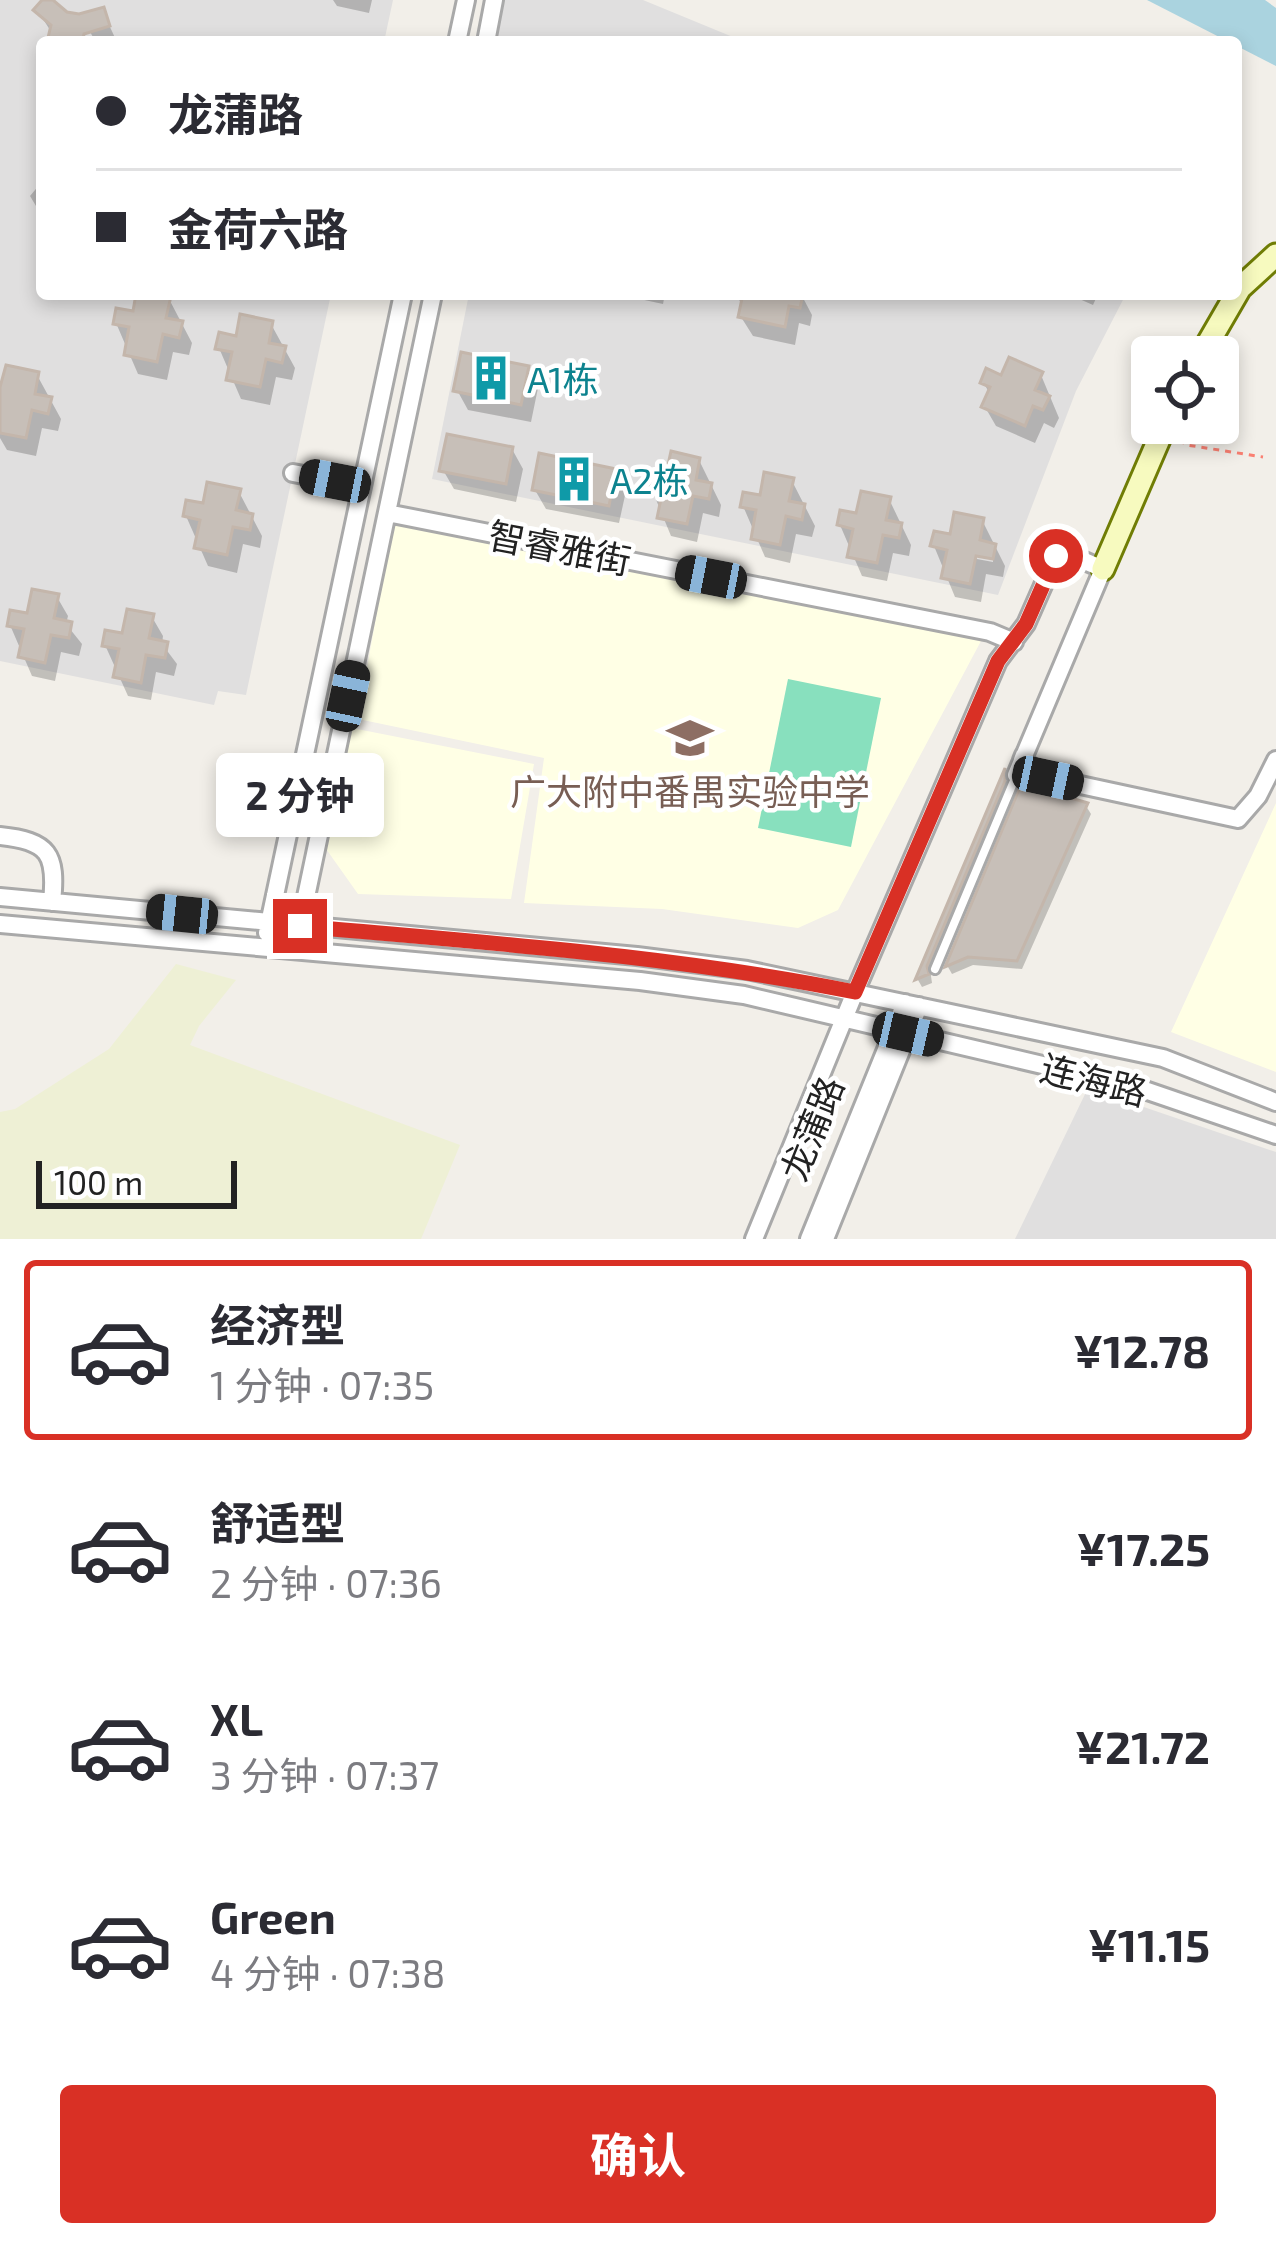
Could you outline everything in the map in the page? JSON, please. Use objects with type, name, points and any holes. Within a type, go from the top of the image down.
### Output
[{"type":"street","points":[[458,36],[466,0]]},
{"type":"street","points":[[487,36],[494,0]]},
{"type":"street","points":[[1242,286],[1276,255]]},
{"type":"street","points":[[264,945],[402,300]]},
{"type":"street","points":[[295,949],[432,300]]},
{"type":"street","points":[[1211,336],[1233,300]]},
{"type":"street","points":[[1156,444],[1023,759],[1048,778],[1238,819],[1258,796],[1276,760]]},
{"type":"street","points":[[293,472],[362,486]]},
{"type":"street","name":"智睿雅街","points":[[387,513],[990,632],[1014,642]]},
{"type":"street","points":[[1058,562],[1056,556],[1064,554],[1099,576]]},
{"type":"street","name":"龙蒲路","points":[[754,1239],[998,661],[1014,642],[1058,562]]},
{"type":"street","name":"龙蒲路","points":[[860,993],[1005,665],[1030,629],[1058,562]]},
{"type":"street","points":[[0,836],[26,839],[49,854],[55,868],[52,902]]},
{"type":"street","name":"连海路","points":[[0,897],[747,970],[1163,1058],[1276,1102]]},
{"type":"street","name":"连海路","points":[[0,924],[264,945],[744,995],[1136,1087],[1276,1135]]},
{"type":"street","name":"龙蒲路","points":[[809,1239],[912,1005]]},
{"type":"street","name":"龙蒲路","points":[[767,1239],[849,1020]]},
{"type":"street","name":"龙蒲路","points":[[825,1239],[901,1032]]},
{"type":"lane","points":[[935,969],[1023,759]]},
{"type":"path","points":[[1185,444],[1263,457]]},
{"type":"shaded area","points":[[0,0],[393,0],[385,36],[36,36],[36,300],[330,300],[246,695],[218,691],[214,705],[0,661]]},
{"type":"shaded area","points":[[505,0],[643,0],[730,36],[496,36]]},
{"type":"shaded area","points":[[468,300],[1123,300],[1076,391],[998,595],[432,479]]},
{"type":"shaded area","name":"广大附中番禺实验中学","points":[[393,521],[981,641],[838,910],[798,928],[662,909],[524,903],[544,758],[358,719]]},
{"type":"shaded area","points":[[352,728],[534,764],[511,899],[358,894],[324,846]]},
{"type":"shaded area","points":[[1276,803],[1276,1072],[1171,1032]]},
{"type":"shaded area","points":[[176,964],[236,980],[199,1026],[190,1045],[460,1145],[421,1239],[0,1239],[0,1112],[15,1109],[109,1049]]},
{"type":"shaded area","points":[[1088,1088],[1276,1152],[1276,1239],[1015,1239]]},
{"type":"green space","points":[[788,679],[881,698],[851,847],[758,828]]},
{"type":"water","points":[[1147,0],[1265,0],[1276,8],[1276,66],[1242,49],[1242,36],[1217,36]]},
{"type":"building","points":[[42,0],[53,0],[67,12],[79,14],[104,7],[110,26],[84,36],[48,36],[51,25],[33,10]]},
{"type":"building","points":[[135,300],[170,300],[166,318],[183,321],[179,338],[163,334],[157,362],[124,355],[129,327],[113,324],[116,308],[133,311]]},
{"type":"building","points":[[742,300],[802,300],[800,308],[789,306],[785,327],[738,317]]},
{"type":"building","points":[[240,314],[273,321],[269,343],[286,346],[282,363],[266,359],[260,387],[226,380],[232,352],[215,349],[219,332],[236,336]]},
{"type":"building","name":"A1栋","points":[[461,352],[529,366],[521,405],[453,391]]},
{"type":"building","points":[[1009,357],[1043,372],[1035,390],[1050,396],[1043,410],[1033,406],[1025,426],[981,407],[990,387],[980,383],[986,368],[1001,375]]},
{"type":"building","points":[[6,365],[39,372],[35,394],[52,397],[48,414],[32,410],[26,438],[0,433],[0,387]]},
{"type":"building","points":[[447,434],[513,447],[506,484],[439,471]]},
{"type":"building","points":[[671,451],[700,458],[696,480],[712,483],[709,499],[693,496],[687,524],[657,518],[663,489],[647,486],[650,471],[666,474]]},
{"type":"building","name":"A2栋","points":[[539,453],[616,469],[609,506],[532,490]]},
{"type":"building","points":[[764,472],[794,478],[789,501],[805,504],[802,520],[786,516],[780,545],[751,539],[756,510],[740,507],[743,492],[760,495]]},
{"type":"building","points":[[207,482],[241,489],[236,510],[253,514],[250,530],[233,527],[227,555],[194,548],[200,520],[183,516],[186,500],[203,503]]},
{"type":"building","points":[[861,491],[891,497],[886,520],[902,523],[899,538],[883,535],[877,563],[847,557],[853,529],[837,525],[840,510],[856,513]]},
{"type":"building","points":[[954,512],[984,518],[980,540],[996,544],[993,559],[976,556],[970,584],[941,578],[947,550],[930,546],[934,531],[950,534]]},
{"type":"building","points":[[32,589],[59,594],[54,618],[72,622],[69,638],[51,635],[45,663],[18,657],[24,629],[7,626],[10,610],[27,613]]},
{"type":"building","points":[[127,609],[154,614],[149,638],[168,642],[165,658],[146,655],[141,683],[113,677],[119,649],[102,646],[105,630],[122,633]]},
{"type":"building","points":[[1005,768],[1005,781],[927,966],[929,974],[915,980]]},
{"type":"building","points":[[1028,780],[1044,790],[1088,803],[1017,961],[968,957],[945,967],[1020,787]]},
{"type":"place","name":"A1栋","points":[[491,378]]},
{"type":"place","name":"A2栋","points":[[574,479]]},
{"type":"place","name":"广大附中番禺实验中学","points":[[690,738]]},
{"type":"route","points":[[300,926],[638,956],[747,970],[855,992],[998,661],[1026,624],[1056,556]]}]
